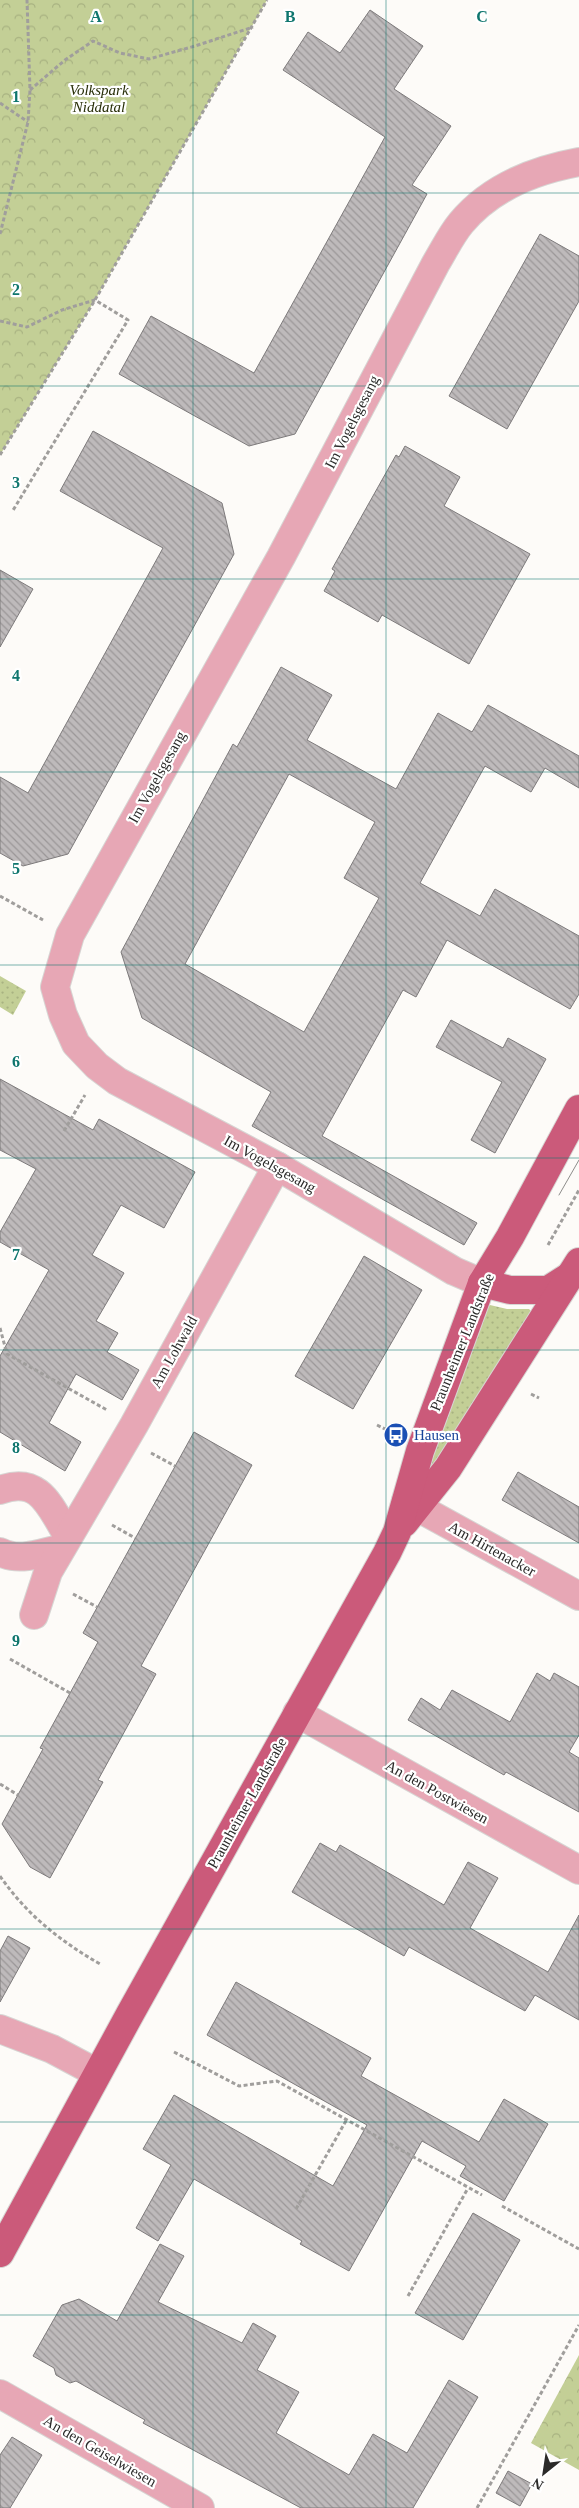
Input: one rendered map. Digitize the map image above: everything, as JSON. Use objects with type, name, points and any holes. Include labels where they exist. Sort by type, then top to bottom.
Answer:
[{"type":"main road","name":"Praunheimer Landstraße","points":[[0,2253],[97,2073],[397,1532],[411,1504],[420,1451],[482,1283],[510,1237],[579,1109]]},
{"type":"main road","name":"Praunheimer Landstraße","points":[[411,1504],[448,1468],[575,1269]]},
{"type":"main road","points":[[482,1283],[510,1290],[548,1290],[575,1269]]},
{"type":"street","name":"Im Vogelsgesang","points":[[482,1283],[454,1271],[277,1166],[117,1081],[76,1044],[63,1015],[55,987],[70,935],[281,557],[436,262],[460,224],[484,202],[517,181],[551,167],[579,162]]},
{"type":"street","name":"Am Lohwald","points":[[34,1615],[48,1572],[64,1542],[134,1425],[277,1166]]},
{"type":"street","points":[[0,1490],[11,1486],[23,1486],[35,1490],[47,1500],[64,1542],[20,1558],[8,1556],[0,1552]]},
{"type":"street","name":"Am Hirtenacker","points":[[411,1504],[579,1596]]},
{"type":"street","name":"An den Postwiesen","points":[[297,1713],[579,1870]]},
{"type":"street","points":[[0,2028],[52,2049],[97,2073]]},
{"type":"street","name":"An den Geiselwiesen","points":[[0,2394],[200,2508]]},
{"type":"path","points":[[0,234],[28,122],[30,90],[27,0]]},
{"type":"path","points":[[0,455],[95,300],[254,26],[267,0]]},
{"type":"path","points":[[30,90],[65,60],[93,42],[120,53],[149,59],[196,46],[254,26]]},
{"type":"path","points":[[0,103],[28,122]]},
{"type":"path","points":[[0,320],[27,327],[62,310],[95,300],[128,320],[12,512]]},
{"type":"path","points":[[0,896],[70,935]]},
{"type":"path","points":[[64,1131],[86,1093]]},
{"type":"path","points":[[548,1245],[579,1190]]},
{"type":"path","points":[[539,1243],[555,1249]]},
{"type":"path","points":[[0,1328],[7,1354],[134,1425]]},
{"type":"path","points":[[377,1425],[396,1435]]},
{"type":"path","points":[[10,1659],[70,1693]]},
{"type":"path","points":[[0,1784],[18,1794]]},
{"type":"path","points":[[0,1876],[16,1899],[67,1945],[100,1964]]},
{"type":"path","points":[[174,2052],[239,2086],[277,2081],[482,2196]]},
{"type":"path","points":[[296,2209],[346,2119]]},
{"type":"path","points":[[408,2296],[468,2188]]},
{"type":"path","points":[[502,2206],[579,2249]]},
{"type":"path","points":[[477,2508],[579,2325]]},
{"type":"green space","name":"Volkspark Niddatal","points":[[0,0],[267,0],[95,300],[0,455]]},
{"type":"green space","points":[[0,976],[26,991],[13,1015],[0,1007]]},
{"type":"green space","points":[[490,1305],[507,1309],[529,1309],[532,1312],[428,1479],[432,1442],[487,1307]]},
{"type":"green space","points":[[579,2355],[579,2470],[531,2443]]},
{"type":"building","points":[[370,10],[423,46],[394,89],[451,126],[412,185],[427,194],[295,434],[249,446],[119,374],[151,316],[254,373],[385,137],[283,70],[308,32],[340,53]]},
{"type":"building","points":[[540,234],[579,256],[579,301],[507,429],[449,396]]},
{"type":"building","points":[[93,431],[222,503],[234,554],[68,854],[23,866],[0,853],[0,777],[28,793],[163,548],[60,491]]},
{"type":"building","points":[[405,446],[460,477],[444,506],[530,554],[469,664],[382,615],[378,622],[324,591],[335,571],[332,569],[396,455],[399,457]]},
{"type":"building","points":[[0,570],[33,589],[0,647]]},
{"type":"building","points":[[281,667],[332,695],[307,740],[396,789],[438,713],[472,732],[488,705],[579,756],[579,788],[545,768],[531,792],[485,766],[420,883],[480,916],[495,889],[579,936],[579,994],[570,1009],[447,940],[416,997],[403,990],[322,1136],[477,1223],[464,1245],[252,1126],[271,1092],[142,1018],[121,952],[233,744],[237,747]],"holes":[[[289,774],[375,822],[344,878],[379,898],[304,1032],[185,964]]]},
{"type":"building","points":[[451,1020],[503,1048],[508,1038],[546,1059],[495,1153],[471,1140],[502,1082],[436,1047]]},
{"type":"building","points":[[0,1079],[93,1130],[99,1119],[195,1172],[164,1228],[121,1205],[92,1255],[124,1273],[96,1321],[118,1333],[107,1352],[139,1370],[122,1400],[76,1374],[49,1423],[81,1442],[65,1471],[0,1432],[0,1356],[49,1270],[0,1242],[0,1232],[36,1169],[0,1150]]},
{"type":"building","points":[[364,1256],[422,1290],[353,1409],[295,1376]]},
{"type":"building","points":[[194,1432],[252,1465],[141,1666],[156,1674],[98,1780],[103,1782],[50,1878],[30,1867],[2,1824],[43,1749],[40,1748],[98,1642],[83,1633]]},
{"type":"building","points":[[518,1472],[579,1507],[579,1543],[502,1500]]},
{"type":"building","points":[[537,1673],[550,1681],[554,1673],[579,1687],[579,1735],[569,1752],[579,1758],[579,1812],[506,1772],[504,1775],[408,1720],[421,1698],[440,1710],[452,1690],[510,1722]]},
{"type":"building","points":[[320,1843],[336,1852],[340,1845],[444,1905],[468,1862],[498,1878],[470,1928],[548,1972],[579,1915],[579,2020],[535,1995],[525,2011],[409,1947],[404,1956],[292,1892]]},
{"type":"building","points":[[8,1936],[30,1948],[0,2002],[0,1951]]},
{"type":"building","points":[[236,1982],[371,2058],[361,2076],[479,2142],[504,2099],[548,2124],[504,2201],[460,2176],[466,2166],[422,2141],[349,2271],[300,2244],[302,2241],[194,2179],[158,2241],[136,2228],[171,2165],[143,2149],[174,2095],[333,2186],[367,2125],[207,2035]]},
{"type":"building","points":[[473,2213],[520,2240],[463,2340],[415,2313]]},
{"type":"building","points":[[160,2244],[184,2256],[158,2302],[242,2343],[253,2323],[276,2336],[257,2370],[299,2392],[276,2433],[349,2475],[373,2434],[407,2453],[449,2380],[478,2397],[413,2508],[301,2508],[143,2423],[145,2420],[76,2381],[70,2383],[56,2375],[54,2368],[33,2356],[62,2305],[79,2299],[117,2321]]},
{"type":"building","points":[[12,2437],[42,2455],[10,2508],[0,2508],[0,2455]]},
{"type":"building","points":[[508,2471],[532,2484],[520,2506],[496,2493]]},
{"type":"tram line","points":[[559,1195],[579,1160]]},
{"type":"place","name":"Hausen","points":[[396,1435]]}]
